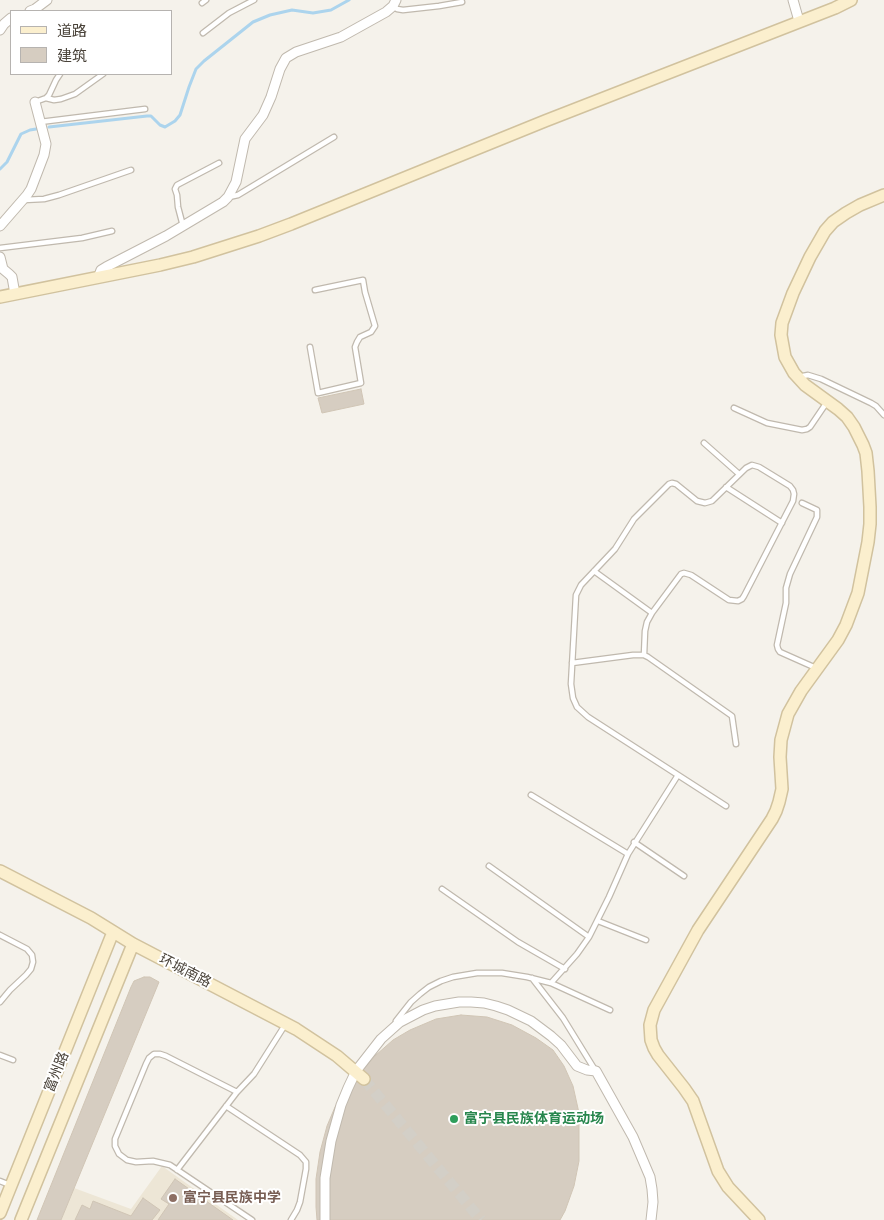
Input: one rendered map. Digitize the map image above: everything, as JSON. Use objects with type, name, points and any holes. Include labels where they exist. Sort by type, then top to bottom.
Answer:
[{"type":"main road","points":[[0,297],[152,267],[193,257],[275,230],[851,0]]},
{"type":"main road","points":[[759,1220],[728,1187],[718,1171],[693,1101],[654,1048],[651,1040],[650,1024],[654,1010],[689,944],[776,811],[782,789],[780,748],[785,723],[796,698],[838,640],[853,610],[862,576],[870,524],[866,453],[854,427],[846,417],[828,401],[814,392],[790,368],[785,357],[781,335],[784,317],[793,293],[823,234],[833,222],[846,213],[884,195]]},
{"type":"main road","name":"环城南路","points":[[0,871],[91,918],[132,944],[286,1023],[327,1049],[360,1075]]},
{"type":"main road","name":"富州路","points":[[0,1213],[113,932]]},
{"type":"main road","name":"富州路","points":[[21,1220],[132,944]]},
{"type":"street","points":[[32,10],[47,0]]},
{"type":"street","points":[[793,0],[799,21]]},
{"type":"street","points":[[98,278],[101,270],[183,226],[228,197],[236,182],[244,139],[263,116],[286,58],[296,52],[341,37],[386,12],[395,3]]},
{"type":"street","points":[[0,30],[10,19]]},
{"type":"street","points":[[0,226],[24,200],[31,189],[45,150],[46,144],[35,102]]},
{"type":"street","points":[[0,257],[2,269],[12,277],[15,294]]},
{"type":"street","points":[[325,1220],[326,1178],[331,1141],[348,1088],[360,1075],[372,1050],[400,1022],[435,1006],[459,1002],[484,1003],[508,1010],[530,1021],[551,1036],[577,1066],[582,1069],[596,1071],[633,1137],[650,1177],[653,1202],[651,1220]]},
{"type":"lane","points":[[203,33],[229,13],[254,0]]},
{"type":"lane","points":[[395,3],[397,9],[402,10],[430,8],[462,2]]},
{"type":"lane","points":[[46,98],[59,75]]},
{"type":"lane","points":[[35,102],[46,98],[61,99],[75,94],[102,75]]},
{"type":"lane","points":[[40,122],[145,109]]},
{"type":"lane","points":[[228,197],[238,195],[334,137]]},
{"type":"lane","points":[[183,226],[175,189],[177,185],[219,163]]},
{"type":"lane","points":[[24,200],[44,199],[59,195],[131,170]]},
{"type":"lane","points":[[0,248],[82,238],[112,232]]},
{"type":"lane","points":[[310,347],[318,393],[361,383],[357,342],[360,337],[371,332],[375,326],[363,280],[315,290]]},
{"type":"lane","points":[[797,377],[808,375],[821,379],[871,403],[884,415]]},
{"type":"lane","points":[[734,408],[767,423],[802,430],[810,427],[828,401]]},
{"type":"lane","points":[[704,443],[739,474]]},
{"type":"lane","points":[[644,655],[646,627],[652,613],[679,576],[684,573],[691,575],[730,600],[742,600],[793,502],[793,490],[790,486],[756,466],[749,466],[712,501],[705,504],[697,501],[676,484],[669,484],[634,519],[615,549],[581,584],[576,595],[572,663],[572,694],[574,703],[580,711],[726,806]]},
{"type":"lane","points":[[726,487],[782,523]]},
{"type":"lane","points":[[802,503],[817,510],[817,517],[790,574],[777,645],[780,652],[817,668]]},
{"type":"lane","points":[[594,571],[652,613]]},
{"type":"lane","points":[[572,663],[644,655],[732,716],[736,744]]},
{"type":"lane","points":[[552,983],[589,937],[634,842],[678,775]]},
{"type":"lane","points":[[531,795],[628,854]]},
{"type":"lane","points":[[634,842],[684,876]]},
{"type":"lane","points":[[489,866],[589,937]]},
{"type":"lane","points":[[442,890],[518,942],[565,969]]},
{"type":"lane","points":[[598,921],[646,940]]},
{"type":"lane","points":[[0,935],[27,949],[32,955],[33,962],[31,970],[0,1002]]},
{"type":"lane","points":[[390,1030],[411,1002],[429,987],[441,981],[477,973],[502,973],[531,977],[552,983],[610,1010]]},
{"type":"lane","points":[[531,977],[563,1018],[596,1071]]},
{"type":"lane","points":[[0,991],[6,994]]},
{"type":"lane","points":[[177,1170],[237,1092],[254,1074],[286,1023]]},
{"type":"lane","points":[[237,1092],[166,1056],[154,1054],[146,1064],[116,1139],[115,1146],[119,1154],[127,1160],[162,1162],[177,1170],[252,1220]]},
{"type":"lane","points":[[0,1055],[13,1060]]},
{"type":"lane","points":[[226,1106],[306,1162],[300,1202],[291,1220]]},
{"type":"lane","points":[[0,1181],[11,1185]]},
{"type":"shaded area","name":"富宁县民族中学","points":[[162,1166],[238,1220],[61,1220],[74,1188],[131,1209]]},
{"type":"building","points":[[361,389],[364,404],[322,413],[318,398]]},
{"type":"building","points":[[150,977],[159,982],[61,1220],[37,1220],[131,987],[134,981]]},
{"type":"building","name":"富宁县民族体育运动场","points":[[461,1015],[487,1017],[512,1025],[553,1050],[564,1066],[573,1086],[579,1113],[579,1161],[574,1186],[560,1220],[317,1220],[316,1179],[320,1152],[327,1126],[335,1107],[346,1091],[376,1055],[393,1040],[410,1030],[436,1019]]},
{"type":"building","points":[[175,1179],[233,1220],[158,1220],[169,1204],[161,1199]]},
{"type":"building","points":[[143,1198],[160,1210],[152,1220],[75,1220],[82,1205],[90,1209],[93,1201],[131,1216]]},
{"type":"waterway","points":[[49,127],[147,116],[151,116],[160,125],[165,127],[175,121],[180,115],[196,69],[253,22],[270,15],[292,10],[313,13],[331,10],[349,0]]},
{"type":"waterway","points":[[0,169],[7,162],[21,134],[36,129]]},
{"type":"tunnel","points":[[364,1079],[481,1220]]},
{"type":"place","name":"富宁县民族体育运动场","points":[[454,1119]]},
{"type":"place","name":"富宁县民族中学","points":[[173,1198]]}]
